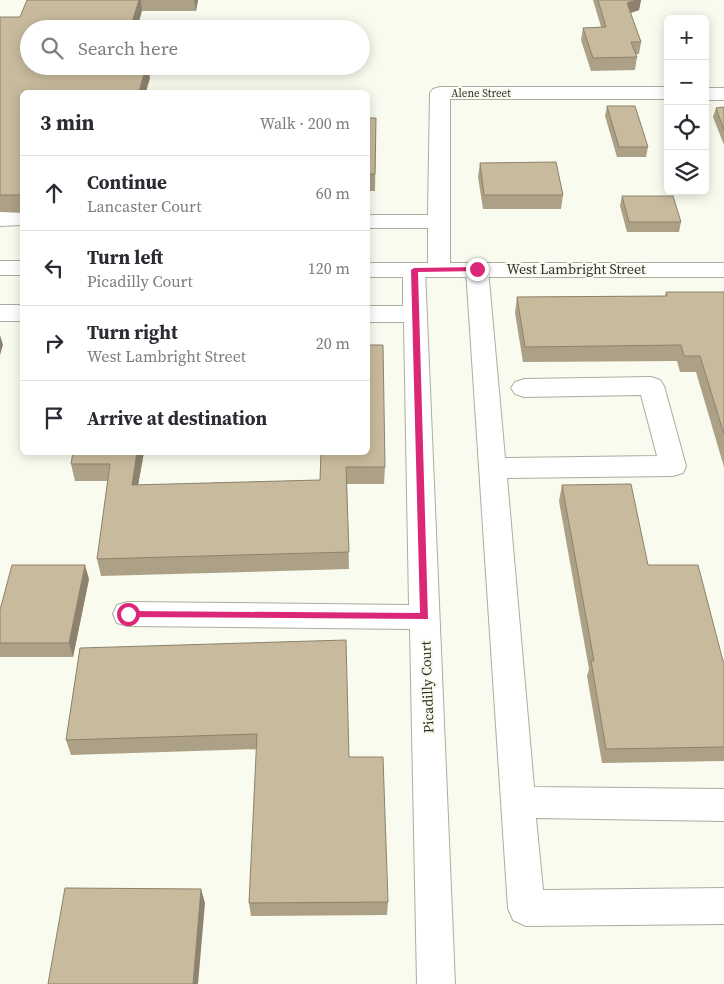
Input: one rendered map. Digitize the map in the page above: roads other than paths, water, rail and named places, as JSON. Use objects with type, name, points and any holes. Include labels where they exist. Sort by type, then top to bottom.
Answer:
[{"type":"street","name":"Alene Street","points":[[439,269],[440,93],[664,93]]},
{"type":"street","points":[[709,94],[724,94]]},
{"type":"street","points":[[0,219],[20,219]]},
{"type":"street","points":[[370,221],[439,222]]},
{"type":"street","points":[[0,268],[20,268]]},
{"type":"street","points":[[477,269],[526,908],[724,906]]},
{"type":"street","name":"West Lambright Street","points":[[370,270],[724,270]]},
{"type":"street","name":"Picadilly Court","points":[[414,270],[436,984]]},
{"type":"street","points":[[0,313],[20,313]]},
{"type":"street","points":[[370,314],[416,314]]},
{"type":"street","points":[[492,468],[673,466],[651,386],[524,388]]},
{"type":"street","points":[[128,614],[425,617]]},
{"type":"street","points":[[518,802],[724,805]]}]
